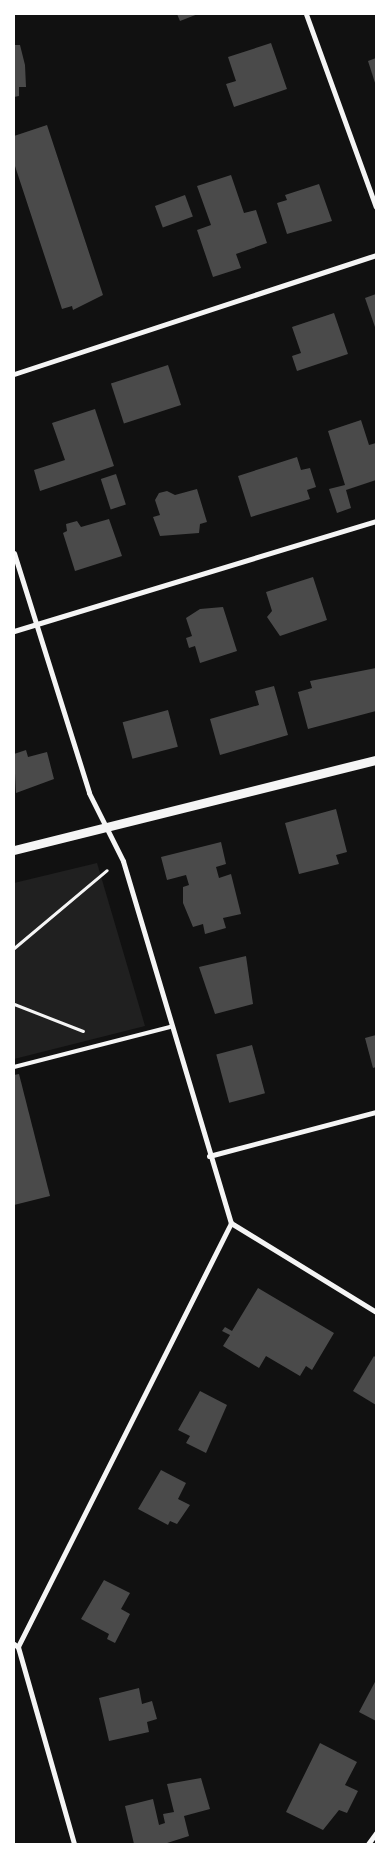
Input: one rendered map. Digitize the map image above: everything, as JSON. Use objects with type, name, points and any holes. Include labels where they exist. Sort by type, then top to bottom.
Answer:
[{"type":"street","points":[[306,14],[376,207]]},
{"type":"street","points":[[14,374],[376,255]]},
{"type":"street","points":[[14,631],[376,521]]},
{"type":"street","points":[[14,553],[89,793],[123,861],[170,1027],[231,1223],[376,1312]]},
{"type":"street","points":[[14,850],[376,760]]},
{"type":"street","points":[[209,1156],[376,1112]]},
{"type":"street","points":[[74,1844],[16,1646],[231,1223]]},
{"type":"street","points":[[368,1844],[376,1833]]},
{"type":"lane","points":[[14,1067],[170,1027]]},
{"type":"path","points":[[14,948],[99,875],[123,861]]},
{"type":"path","points":[[14,1004],[111,1042]]},
{"type":"shaded area","points":[[97,863],[145,1026],[14,1059],[14,883]]},
{"type":"building","points":[[177,14],[198,14],[180,21]]},
{"type":"building","points":[[271,43],[287,89],[234,107],[226,84],[236,81],[228,57]]},
{"type":"building","points":[[14,45],[20,45],[25,65],[26,87],[19,87],[19,96],[14,97]]},
{"type":"building","points":[[376,58],[376,86],[368,61]]},
{"type":"building","points":[[47,125],[103,295],[73,310],[72,306],[62,309],[14,163],[14,136]]},
{"type":"building","points":[[231,175],[244,213],[256,210],[267,243],[236,254],[241,268],[213,277],[197,230],[211,225],[197,186]]},
{"type":"building","points":[[319,184],[332,221],[287,234],[277,203],[287,200],[285,195]]},
{"type":"building","points":[[185,195],[193,217],[163,228],[155,206]]},
{"type":"building","points":[[376,294],[376,330],[365,298]]},
{"type":"building","points":[[334,313],[348,354],[297,371],[292,356],[301,353],[292,327]]},
{"type":"building","points":[[168,365],[181,405],[124,423],[111,384]]},
{"type":"building","points":[[95,409],[114,466],[40,491],[34,470],[65,460],[52,423]]},
{"type":"building","points":[[361,420],[369,445],[376,443],[376,480],[346,490],[351,508],[337,513],[329,489],[345,485],[328,431]]},
{"type":"building","points":[[297,457],[301,470],[310,468],[316,487],[307,490],[310,499],[251,517],[238,476]]},
{"type":"building","points":[[116,474],[126,504],[111,509],[101,479]]},
{"type":"building","points":[[197,489],[207,522],[200,524],[199,533],[160,536],[153,517],[160,515],[155,500],[159,493],[167,491],[175,495]]},
{"type":"building","points":[[109,519],[122,556],[75,571],[63,533],[67,531],[66,524],[77,521],[81,527]]},
{"type":"building","points":[[313,577],[327,620],[280,636],[267,617],[272,611],[266,592]]},
{"type":"building","points":[[223,607],[237,651],[200,663],[195,646],[189,648],[186,638],[192,636],[186,618],[200,609]]},
{"type":"building","points":[[376,668],[376,711],[308,729],[298,692],[312,688],[310,681]]},
{"type":"building","points":[[274,686],[288,735],[220,755],[210,719],[259,705],[255,691]]},
{"type":"building","points":[[168,710],[178,747],[132,759],[123,722]]},
{"type":"building","points":[[26,750],[28,757],[47,752],[54,779],[16,793],[14,754]]},
{"type":"building","points":[[336,809],[347,852],[336,855],[339,864],[299,874],[285,823]]},
{"type":"building","points":[[221,842],[226,864],[216,867],[219,878],[231,874],[241,914],[223,918],[226,928],[205,934],[203,924],[193,927],[183,903],[183,887],[189,885],[186,875],[167,880],[161,857]]},
{"type":"building","points":[[246,956],[253,1004],[215,1014],[199,967]]},
{"type":"building","points":[[376,1035],[376,1067],[373,1068],[365,1038]]},
{"type":"building","points":[[252,1045],[265,1093],[229,1103],[216,1055]]},
{"type":"building","points":[[19,1074],[50,1196],[14,1205],[14,1075]]},
{"type":"building","points":[[258,1288],[334,1333],[312,1370],[306,1366],[300,1376],[266,1356],[259,1368],[223,1346],[230,1335],[222,1331],[225,1327],[232,1331]]},
{"type":"building","points":[[374,1356],[376,1358],[376,1405],[353,1391]]},
{"type":"building","points":[[200,1391],[227,1405],[206,1453],[186,1443],[190,1436],[178,1430]]},
{"type":"building","points":[[161,1470],[186,1483],[178,1499],[190,1505],[177,1524],[170,1521],[168,1525],[138,1509]]},
{"type":"building","points":[[104,1580],[130,1593],[121,1609],[130,1614],[115,1643],[107,1639],[109,1634],[81,1619]]},
{"type":"building","points":[[376,1680],[376,1721],[359,1712]]},
{"type":"building","points":[[139,1688],[142,1704],[152,1701],[157,1719],[147,1722],[149,1732],[109,1741],[99,1698]]},
{"type":"building","points":[[320,1743],[357,1762],[345,1785],[358,1791],[347,1813],[339,1810],[323,1830],[286,1812]]},
{"type":"building","points":[[201,1778],[210,1809],[184,1816],[189,1836],[164,1844],[134,1844],[125,1806],[153,1799],[159,1825],[165,1823],[163,1814],[174,1812],[167,1784]]}]
